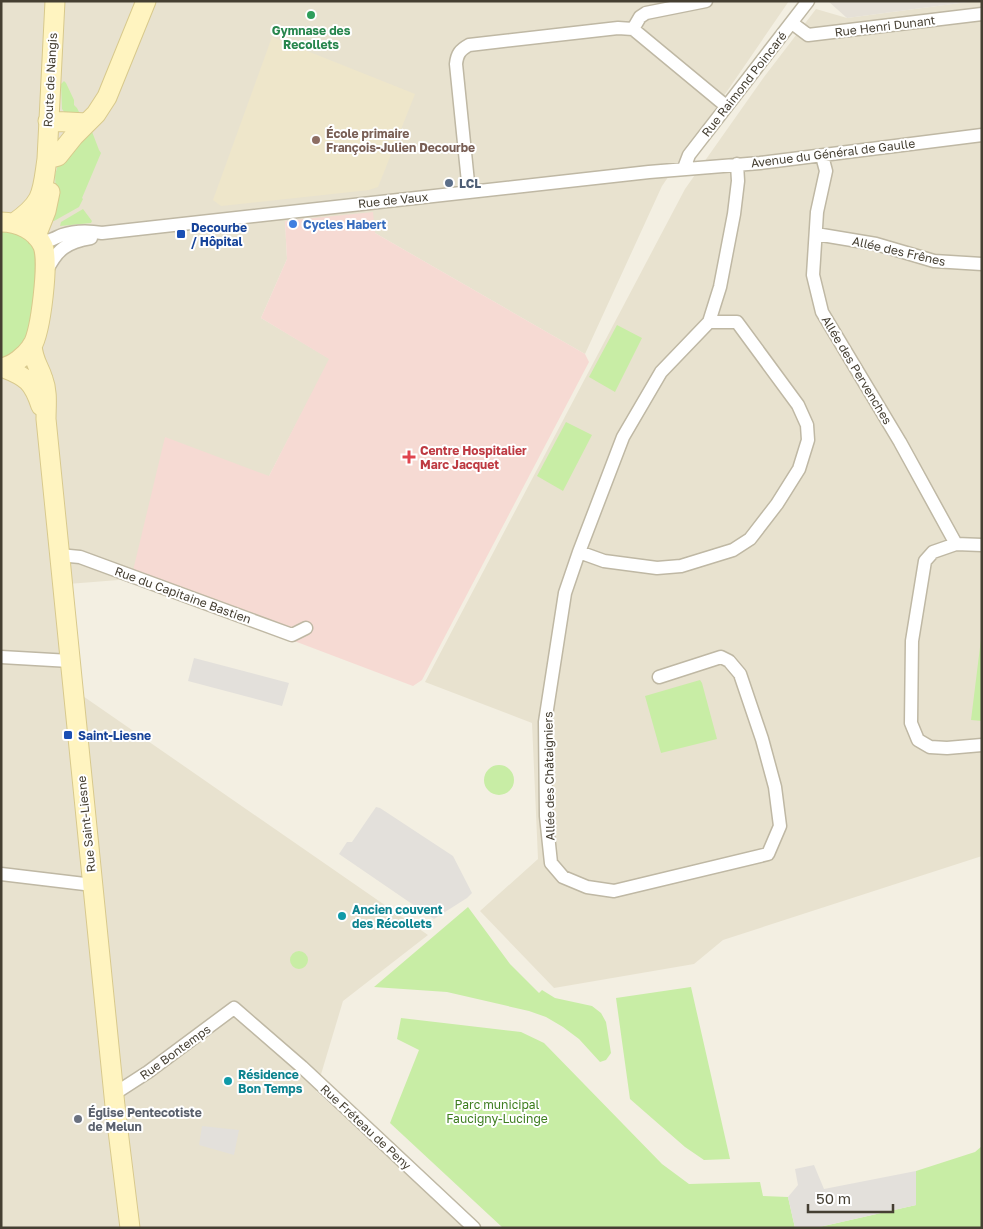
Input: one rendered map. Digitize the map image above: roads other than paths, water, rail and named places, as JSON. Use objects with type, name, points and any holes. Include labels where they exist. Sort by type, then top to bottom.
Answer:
[{"type":"main road","name":"Route de Nangis","points":[[6,221],[38,203],[41,194],[47,159],[55,1]]},
{"type":"main road","points":[[47,159],[58,156],[96,114],[111,89],[146,1]]},
{"type":"main road","points":[[48,121],[87,123]]},
{"type":"main road","name":"Route de Nangis","points":[[37,238],[51,190],[47,159]]},
{"type":"main road","points":[[3,368],[15,363],[32,345],[38,329],[45,256],[37,238],[28,229],[6,221]]},
{"type":"main road","name":"Rue Saint-Liesne","points":[[32,345],[33,357],[45,386],[46,419],[59,555],[114,1094],[130,1228]]},
{"type":"main road","name":"Rue Saint-Liesne","points":[[3,368],[18,374],[30,382],[46,419]]},
{"type":"street","points":[[633,29],[640,17],[646,13],[706,1]]},
{"type":"street","name":"Rue Raimond Poincaré","points":[[684,168],[689,155],[808,1]]},
{"type":"street","name":"Rue Henri Dunant","points":[[792,22],[808,35],[982,14]]},
{"type":"street","points":[[469,192],[456,64],[458,53],[469,45],[618,28],[633,29],[726,106]]},
{"type":"street","name":"Avenue du Général de Gaulle","points":[[684,168],[822,156],[982,135]]},
{"type":"street","name":"Allée des Pervenches","points":[[822,156],[826,171],[816,212],[813,275],[822,312],[900,442],[956,544]]},
{"type":"street","name":"Allée des Châtaigniers","points":[[659,677],[721,657],[729,661],[740,674],[762,738],[774,787],[780,826],[768,854],[614,891],[588,886],[563,877],[551,863],[546,816],[546,722],[565,593],[623,437],[661,372],[709,322],[720,287],[734,214],[738,181],[737,164]]},
{"type":"street","name":"Rue de Vaux","points":[[37,238],[47,242],[63,235],[91,231],[102,233],[684,168]]},
{"type":"street","name":"Rue de Vaux","points":[[44,276],[52,260],[63,247],[102,233]]},
{"type":"street","name":"Allée des Frênes","points":[[816,234],[876,244],[934,261],[982,264]]},
{"type":"street","points":[[579,552],[604,561],[657,568],[681,566],[733,550],[750,539],[777,504],[799,469],[808,440],[807,426],[798,405],[736,322],[709,322]]},
{"type":"street","points":[[982,545],[956,544],[933,552],[925,561],[912,641],[911,724],[918,740],[930,747],[947,748],[982,745]]},
{"type":"street","name":"Rue du Capitaine Bastien","points":[[59,555],[80,557],[292,635],[306,628]]},
{"type":"street","points":[[1,657],[70,661]]},
{"type":"street","points":[[1,874],[93,885]]},
{"type":"street","name":"Rue Bontemps","points":[[114,1094],[148,1072],[234,1008]]},
{"type":"street","name":"Rue Fréteau de Peny","points":[[234,1008],[302,1068],[474,1228]]},
{"type":"place","name":"Gymnase des Recollets","points":[[311,15]]},
{"type":"place","name":"École primaire François-Julien Decourbe","points":[[316,140]]},
{"type":"place","name":"LCL","points":[[449,183]]},
{"type":"place","name":"Cycles Habert","points":[[293,224]]},
{"type":"place","name":"Decourbe / Hôpital","points":[[181,234]]},
{"type":"place","name":"Centre Hospitalier Marc Jacquet","points":[[409,457]]},
{"type":"place","name":"Saint-Liesne","points":[[68,735]]},
{"type":"place","name":"Ancien couvent des Récollets","points":[[342,916]]},
{"type":"place","name":"Résidence Bon Temps","points":[[228,1081]]},
{"type":"place","name":"Église Pentecotiste de Melun","points":[[78,1119]]},
{"type":"park label","name":"Parc municipal Faucigny-Lucinge","points":[[497,1111]]}]
